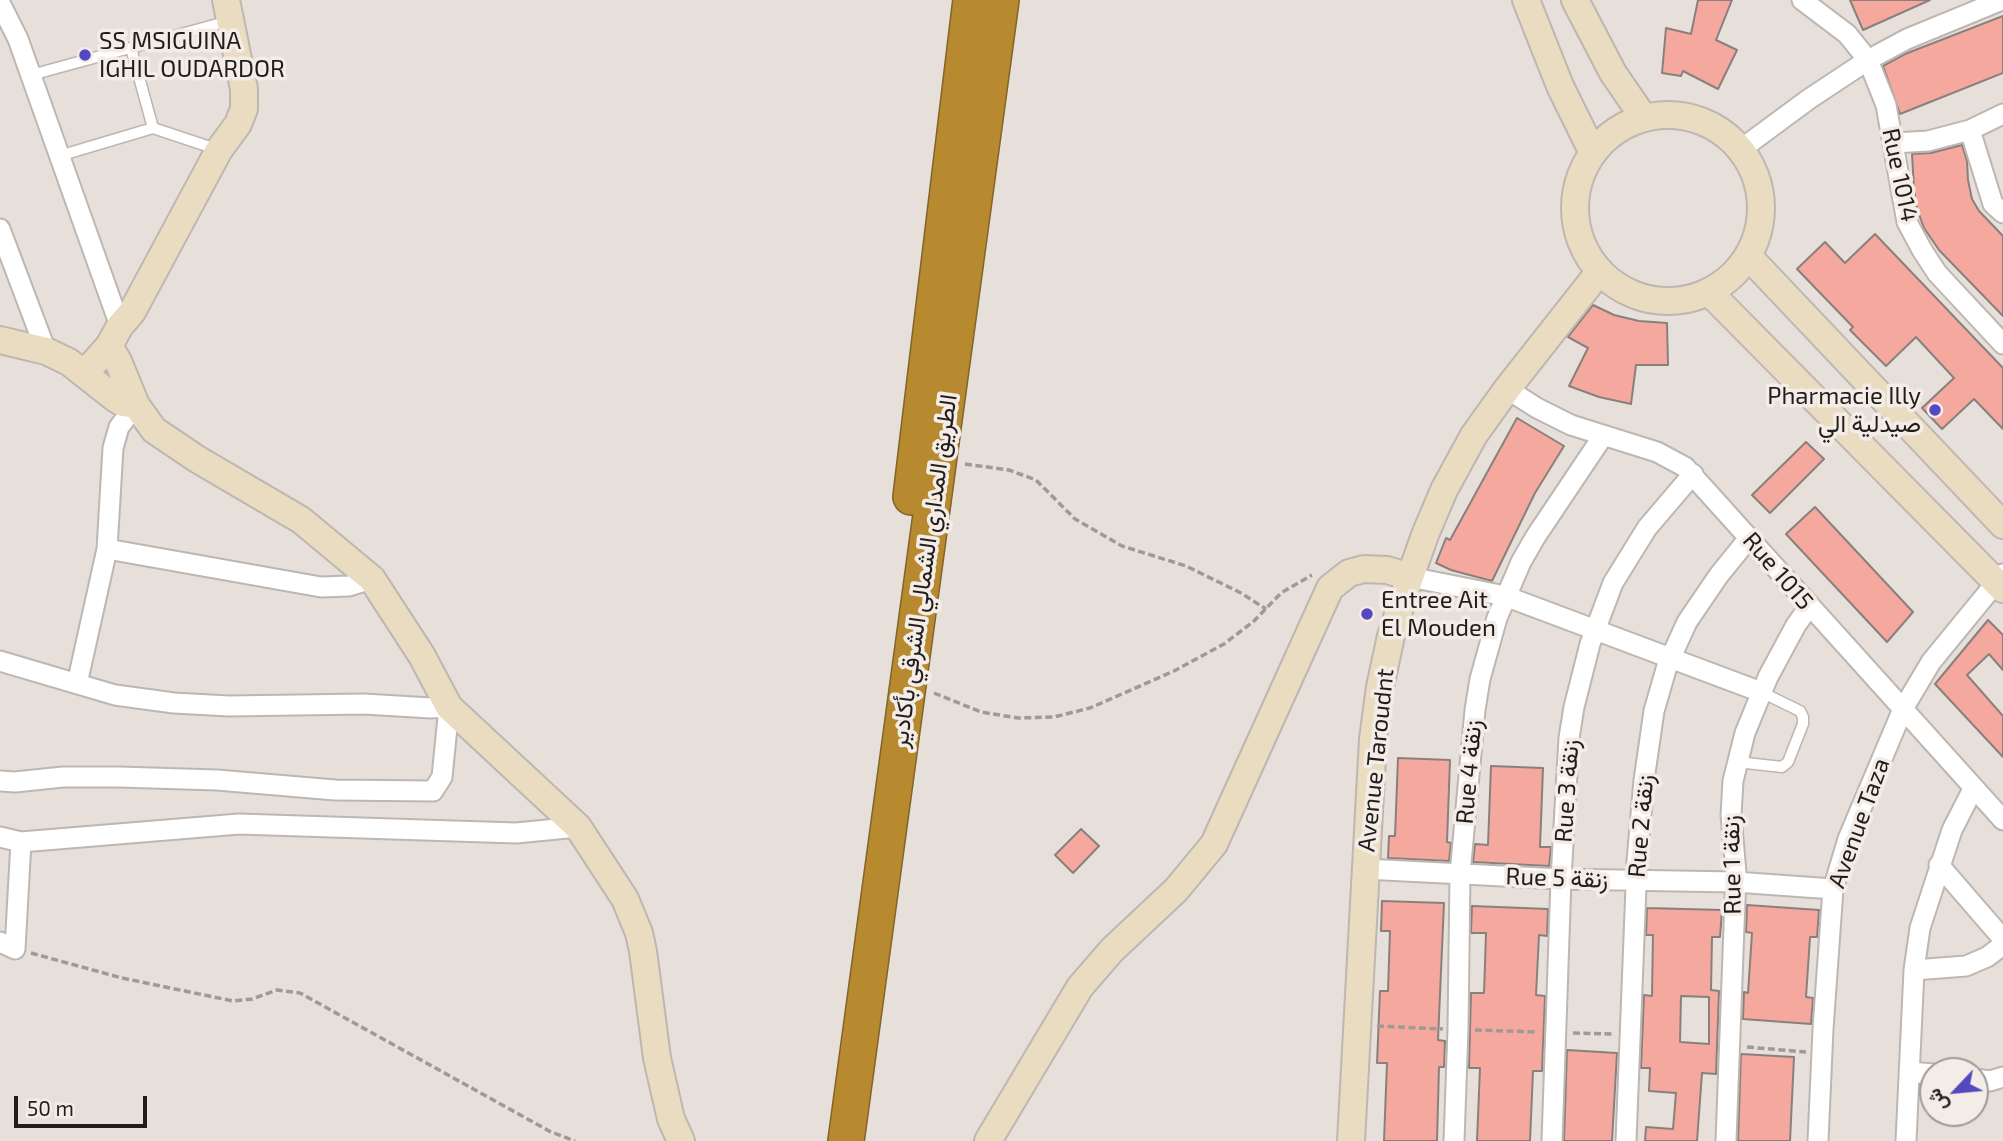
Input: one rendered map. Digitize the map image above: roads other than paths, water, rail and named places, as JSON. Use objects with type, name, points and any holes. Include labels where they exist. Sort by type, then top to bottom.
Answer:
[{"type":"highway","name":"الطريق المداري الشمالي الشرقي بأكادير","points":[[825,1141],[911,492],[971,0]]},
{"type":"highway","name":"الطريق المداري الشمالي الشرقي بأكادير","points":[[846,1141],[1001,0]]},
{"type":"street","points":[[1526,0],[1560,86],[1593,153]]},
{"type":"street","points":[[1575,0],[1613,74],[1644,118]]},
{"type":"street","points":[[1740,150],[1868,60],[1907,39],[2002,0]]},
{"type":"street","name":"Rue 1014","points":[[1809,2],[1847,34],[1868,60],[1886,105],[1908,222],[1922,250],[1937,273],[2003,344]]},
{"type":"street","points":[[0,3],[14,30],[60,156],[114,336],[118,360],[136,405],[154,430],[197,459],[301,520],[372,579],[422,656],[449,707],[578,827],[625,899],[639,933],[657,1058],[671,1119],[681,1141]]},
{"type":"street","points":[[85,373],[132,312],[155,274],[219,150],[244,109],[244,89],[229,10]]},
{"type":"street","points":[[1893,143],[1928,141],[1970,130],[2003,114]]},
{"type":"street","points":[[1665,115],[1706,123],[1725,135],[1740,150],[1754,174],[1760,202],[1758,230],[1748,256],[1724,283],[1686,300],[1663,302],[1640,297],[1618,287],[1600,271],[1579,234],[1575,214],[1576,192],[1582,172],[1607,137],[1644,118],[1665,115]]},
{"type":"street","points":[[1970,130],[1995,188],[1993,204],[2003,213]]},
{"type":"street","points":[[0,229],[46,351]]},
{"type":"street","points":[[1748,256],[2003,525]]},
{"type":"street","name":"Avenue Taroudnt","points":[[1351,1141],[1373,739],[1391,636],[1409,577],[1444,490],[1474,435],[1600,271]]},
{"type":"street","points":[[1709,292],[2001,581]]},
{"type":"street","points":[[0,340],[46,351],[85,373],[122,403],[136,405]]},
{"type":"street","name":"Rue 1015","points":[[1507,389],[1553,417],[1603,436],[1667,455],[1693,474],[1809,607],[2003,820]]},
{"type":"street","points":[[77,684],[107,549],[113,448],[119,427],[136,405]]},
{"type":"street","name":"Rue 4 زنقة","points":[[1454,1141],[1460,874],[1475,710],[1487,648],[1505,596],[1536,536],[1603,436]]},
{"type":"street","name":"Rue 3 زنقة","points":[[1552,1141],[1569,738],[1581,675],[1613,583],[1647,528],[1693,474]]},
{"type":"street","name":"Rue 2 زنقة","points":[[1626,1141],[1635,881],[1650,734],[1660,688],[1670,659],[1700,601],[1749,538]]},
{"type":"street","points":[[107,549],[321,587],[349,586],[372,579]]},
{"type":"street","points":[[988,1141],[1080,987],[1112,950],[1176,890],[1214,844],[1318,615],[1336,582],[1349,573],[1375,568],[1505,596],[1761,692]]},
{"type":"street","name":"Avenue Taza","points":[[1818,1141],[1832,889],[1848,839],[1903,709],[1931,662],[2001,581]]},
{"type":"street","name":"Rue 1 زنقة","points":[[1726,1141],[1736,860],[1731,801],[1737,762],[1761,692],[1781,650],[1809,607]]},
{"type":"street","points":[[0,661],[115,695],[143,699],[204,705],[364,704],[449,707]]},
{"type":"street","points":[[0,781],[119,777],[217,780],[335,790],[433,791],[442,777],[449,707]]},
{"type":"street","points":[[1906,1141],[1914,970],[1920,928],[1952,830],[1973,789]]},
{"type":"street","points":[[0,837],[21,842],[239,824],[516,833],[578,827]]},
{"type":"street","points":[[8,946],[21,842]]},
{"type":"street","points":[[1939,865],[2003,939]]},
{"type":"street","name":"Rue 5 زنقة","points":[[1365,869],[1561,879],[1735,881],[1832,889]]},
{"type":"street","points":[[1914,970],[1966,966],[1987,957],[2003,944]]},
{"type":"street","points":[[1910,1072],[1919,1073]]},
{"type":"lane","points":[[31,75],[131,48],[229,10]]},
{"type":"lane","points":[[131,48],[153,128]]},
{"type":"lane","points":[[60,156],[153,128],[219,150]]},
{"type":"lane","points":[[1737,762],[1782,766],[1787,762],[1803,724],[1800,711],[1761,692]]},
{"type":"place","name":"SS MSIGUINA IGHIL OUDARDOR","points":[[85,55]]},
{"type":"place","name":"Pharmacie Illy صيدلية الي","points":[[1935,410]]},
{"type":"place","name":"Entree Ait El Mouden","points":[[1367,614]]}]
